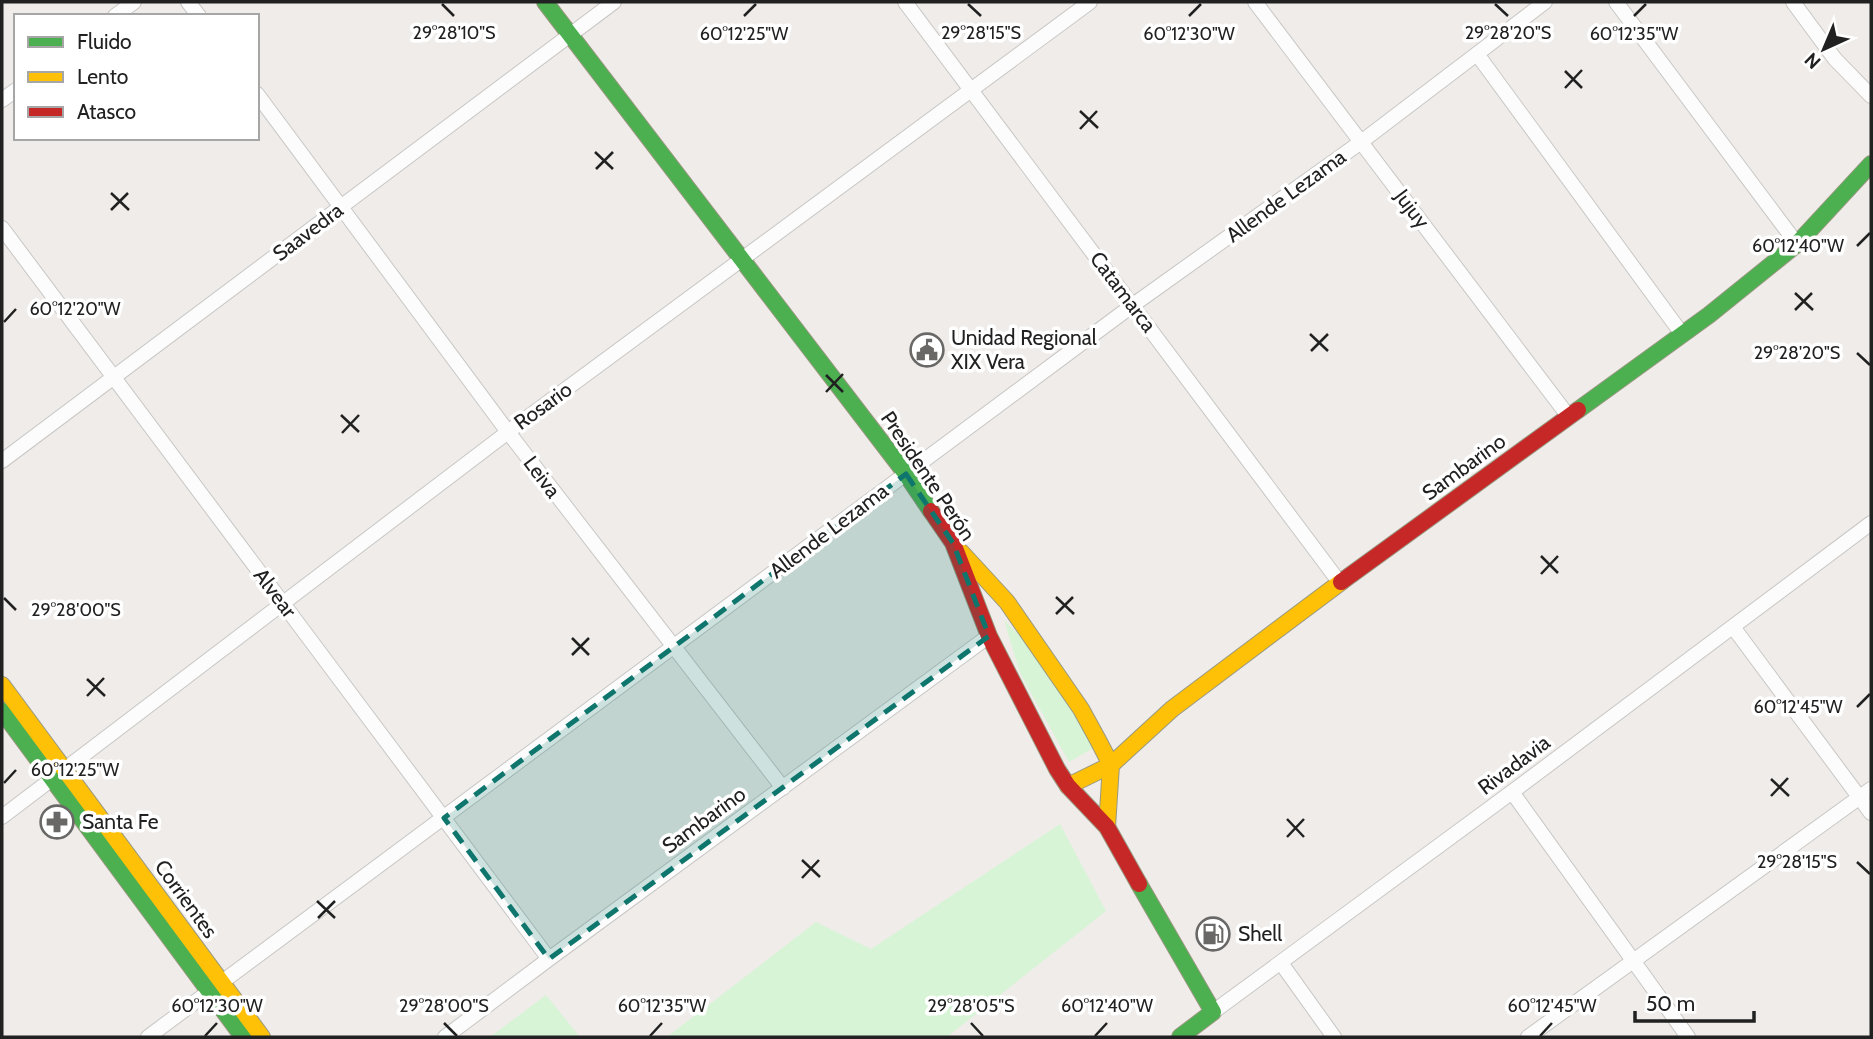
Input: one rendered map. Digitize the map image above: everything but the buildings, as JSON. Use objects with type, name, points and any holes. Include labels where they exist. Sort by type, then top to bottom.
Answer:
[{"type":"street","points":[[118,14],[134,2]]},
{"type":"street","name":"Presidente Perón","points":[[545,2],[906,474],[953,543],[989,636],[1057,769],[1068,786],[1107,827],[1213,1012]]},
{"type":"street","name":"Saavedra","points":[[2,461],[614,2]]},
{"type":"street","name":"Catamarca","points":[[905,2],[1340,583]]},
{"type":"street","name":"Rosario","points":[[2,817],[508,432],[1090,2]]},
{"type":"street","name":"Jujuy","points":[[1255,2],[1569,417]]},
{"type":"street","name":"Allende Lezama","points":[[148,1037],[1133,305],[1361,142],[1545,2]]},
{"type":"street","points":[[1616,2],[1797,244]]},
{"type":"street","points":[[1793,2],[1835,59],[1871,96]]},
{"type":"street","points":[[1477,54],[1682,334]]},
{"type":"street","name":"Leiva","points":[[259,97],[508,432],[783,788]]},
{"type":"street","name":"Sambarino","points":[[1068,786],[1111,765],[1172,709],[1682,334],[1797,244],[1871,164]]},
{"type":"street","name":"Alvear","points":[[2,228],[549,959]]},
{"type":"street","name":"Rivadavia","points":[[1180,1037],[1871,523]]},
{"type":"street","points":[[953,543],[1007,602],[1081,709],[1111,765],[1107,827]]},
{"type":"street","points":[[1733,627],[1865,793],[1871,813]]},
{"type":"street","name":"Sambarino","points":[[445,1037],[989,636]]},
{"type":"street","name":"Corrientes","points":[[2,685],[58,775],[214,987],[243,1037]]},
{"type":"street","name":"Corrientes","points":[[2,711],[58,775]]},
{"type":"street","points":[[1512,792],[1688,1037]]},
{"type":"street","points":[[1528,1037],[1865,793]]},
{"type":"street","points":[[1281,963],[1334,1037]]},
{"type":"street","name":"Corrientes","points":[[214,987],[262,1037]]},
{"type":"highlighted area","points":[[906,474],[953,543],[989,636],[549,959],[444,818]]},
{"type":"green space","points":[[1004,620],[1031,647],[1095,747],[1069,762],[1020,673]]},
{"type":"green space","points":[[1060,824],[1106,911],[947,1037],[667,1037],[816,922],[871,949]]},
{"type":"green space","points":[[546,995],[580,1037],[490,1037]]},
{"type":"traffic: fast","points":[[545,2],[906,474],[931,511]]},
{"type":"traffic: fast","points":[[1578,410],[1709,315],[1797,244],[1871,164]]},
{"type":"traffic: fast","points":[[2,711],[243,1037]]},
{"type":"traffic: fast","points":[[1139,884],[1213,1012],[1180,1037]]},
{"type":"traffic: slow","points":[[961,552],[1007,602],[1081,709],[1098,740],[1111,765],[1107,827]]},
{"type":"traffic: slow","points":[[1068,786],[1111,765],[1172,709],[1341,582]]},
{"type":"traffic: slow","points":[[2,685],[262,1037]]},
{"type":"traffic: jam","points":[[1341,582],[1578,410]]},
{"type":"traffic: jam","points":[[931,511],[953,543],[989,636],[1057,769],[1068,786],[1107,827],[1139,884]]},
{"type":"place","name":"Unidad Regional XIX Vera","points":[[927,350]]},
{"type":"place","name":"Santa Fe","points":[[57,822]]},
{"type":"place","name":"Shell","points":[[1213,934]]}]
